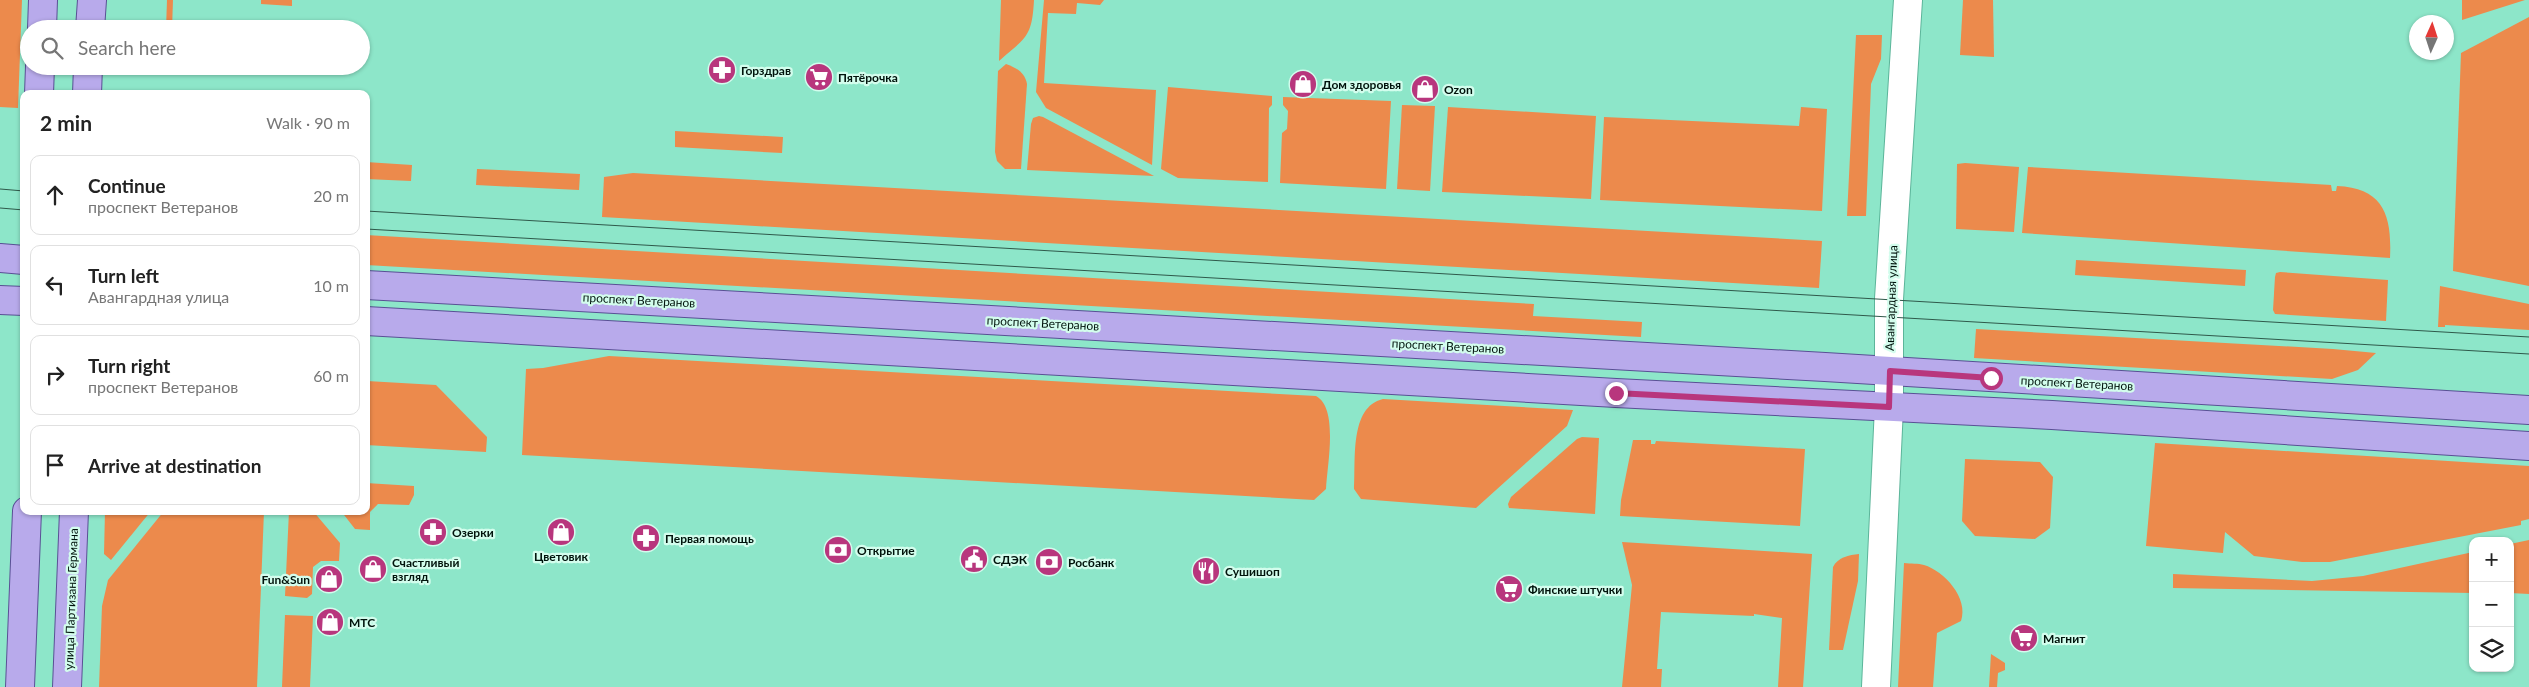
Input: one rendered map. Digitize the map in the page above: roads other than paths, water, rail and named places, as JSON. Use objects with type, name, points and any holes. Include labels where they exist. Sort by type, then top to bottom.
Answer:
[{"type":"main road","points":[[42,20],[43,0]]},
{"type":"main road","points":[[91,20],[92,0]]},
{"type":"main road","points":[[39,90],[40,75]]},
{"type":"main road","points":[[87,90],[88,75]]},
{"type":"main road","points":[[0,258],[20,260]]},
{"type":"main road","name":"проспект Ветеранов","points":[[370,285],[1890,371],[2529,410]]},
{"type":"main road","points":[[0,300],[20,301]]},
{"type":"main road","points":[[370,321],[1889,407],[2529,446]]},
{"type":"main road","points":[[20,687],[27,515]]},
{"type":"main road","name":"улица Партизана Германа","points":[[67,687],[74,515]]},
{"type":"street","name":"Авангардная улица","points":[[1876,687],[1889,407],[1889,299],[1908,0]]},
{"type":"tram line","points":[[0,189],[20,191]]},
{"type":"tram line","points":[[0,208],[20,210]]},
{"type":"tram line","points":[[370,211],[2529,337]]},
{"type":"tram line","points":[[370,229],[2529,354]]},
{"type":"place","name":"Горздрав","points":[[722,70]]},
{"type":"place","name":"Пятёрочка","points":[[819,77]]},
{"type":"place","name":"Дом здоровья","points":[[1303,84]]},
{"type":"place","name":"Ozon","points":[[1425,89]]},
{"type":"place","name":"Озерки","points":[[433,532]]},
{"type":"place","name":"Цветовик","points":[[561,532]]},
{"type":"place","name":"Первая помощь","points":[[646,538]]},
{"type":"place","name":"Открытие","points":[[838,550]]},
{"type":"place","name":"СДЭК","points":[[974,559]]},
{"type":"place","name":"Росбанк","points":[[1049,562]]},
{"type":"place","name":"Счастливый взгляд","points":[[373,569]]},
{"type":"place","name":"Сушишоп","points":[[1206,571]]},
{"type":"place","name":"Fun&Sun","points":[[329,579]]},
{"type":"place","name":"Финские штучки","points":[[1509,589]]},
{"type":"place","name":"МТС","points":[[330,622]]},
{"type":"place","name":"Магнит","points":[[2024,638]]}]
